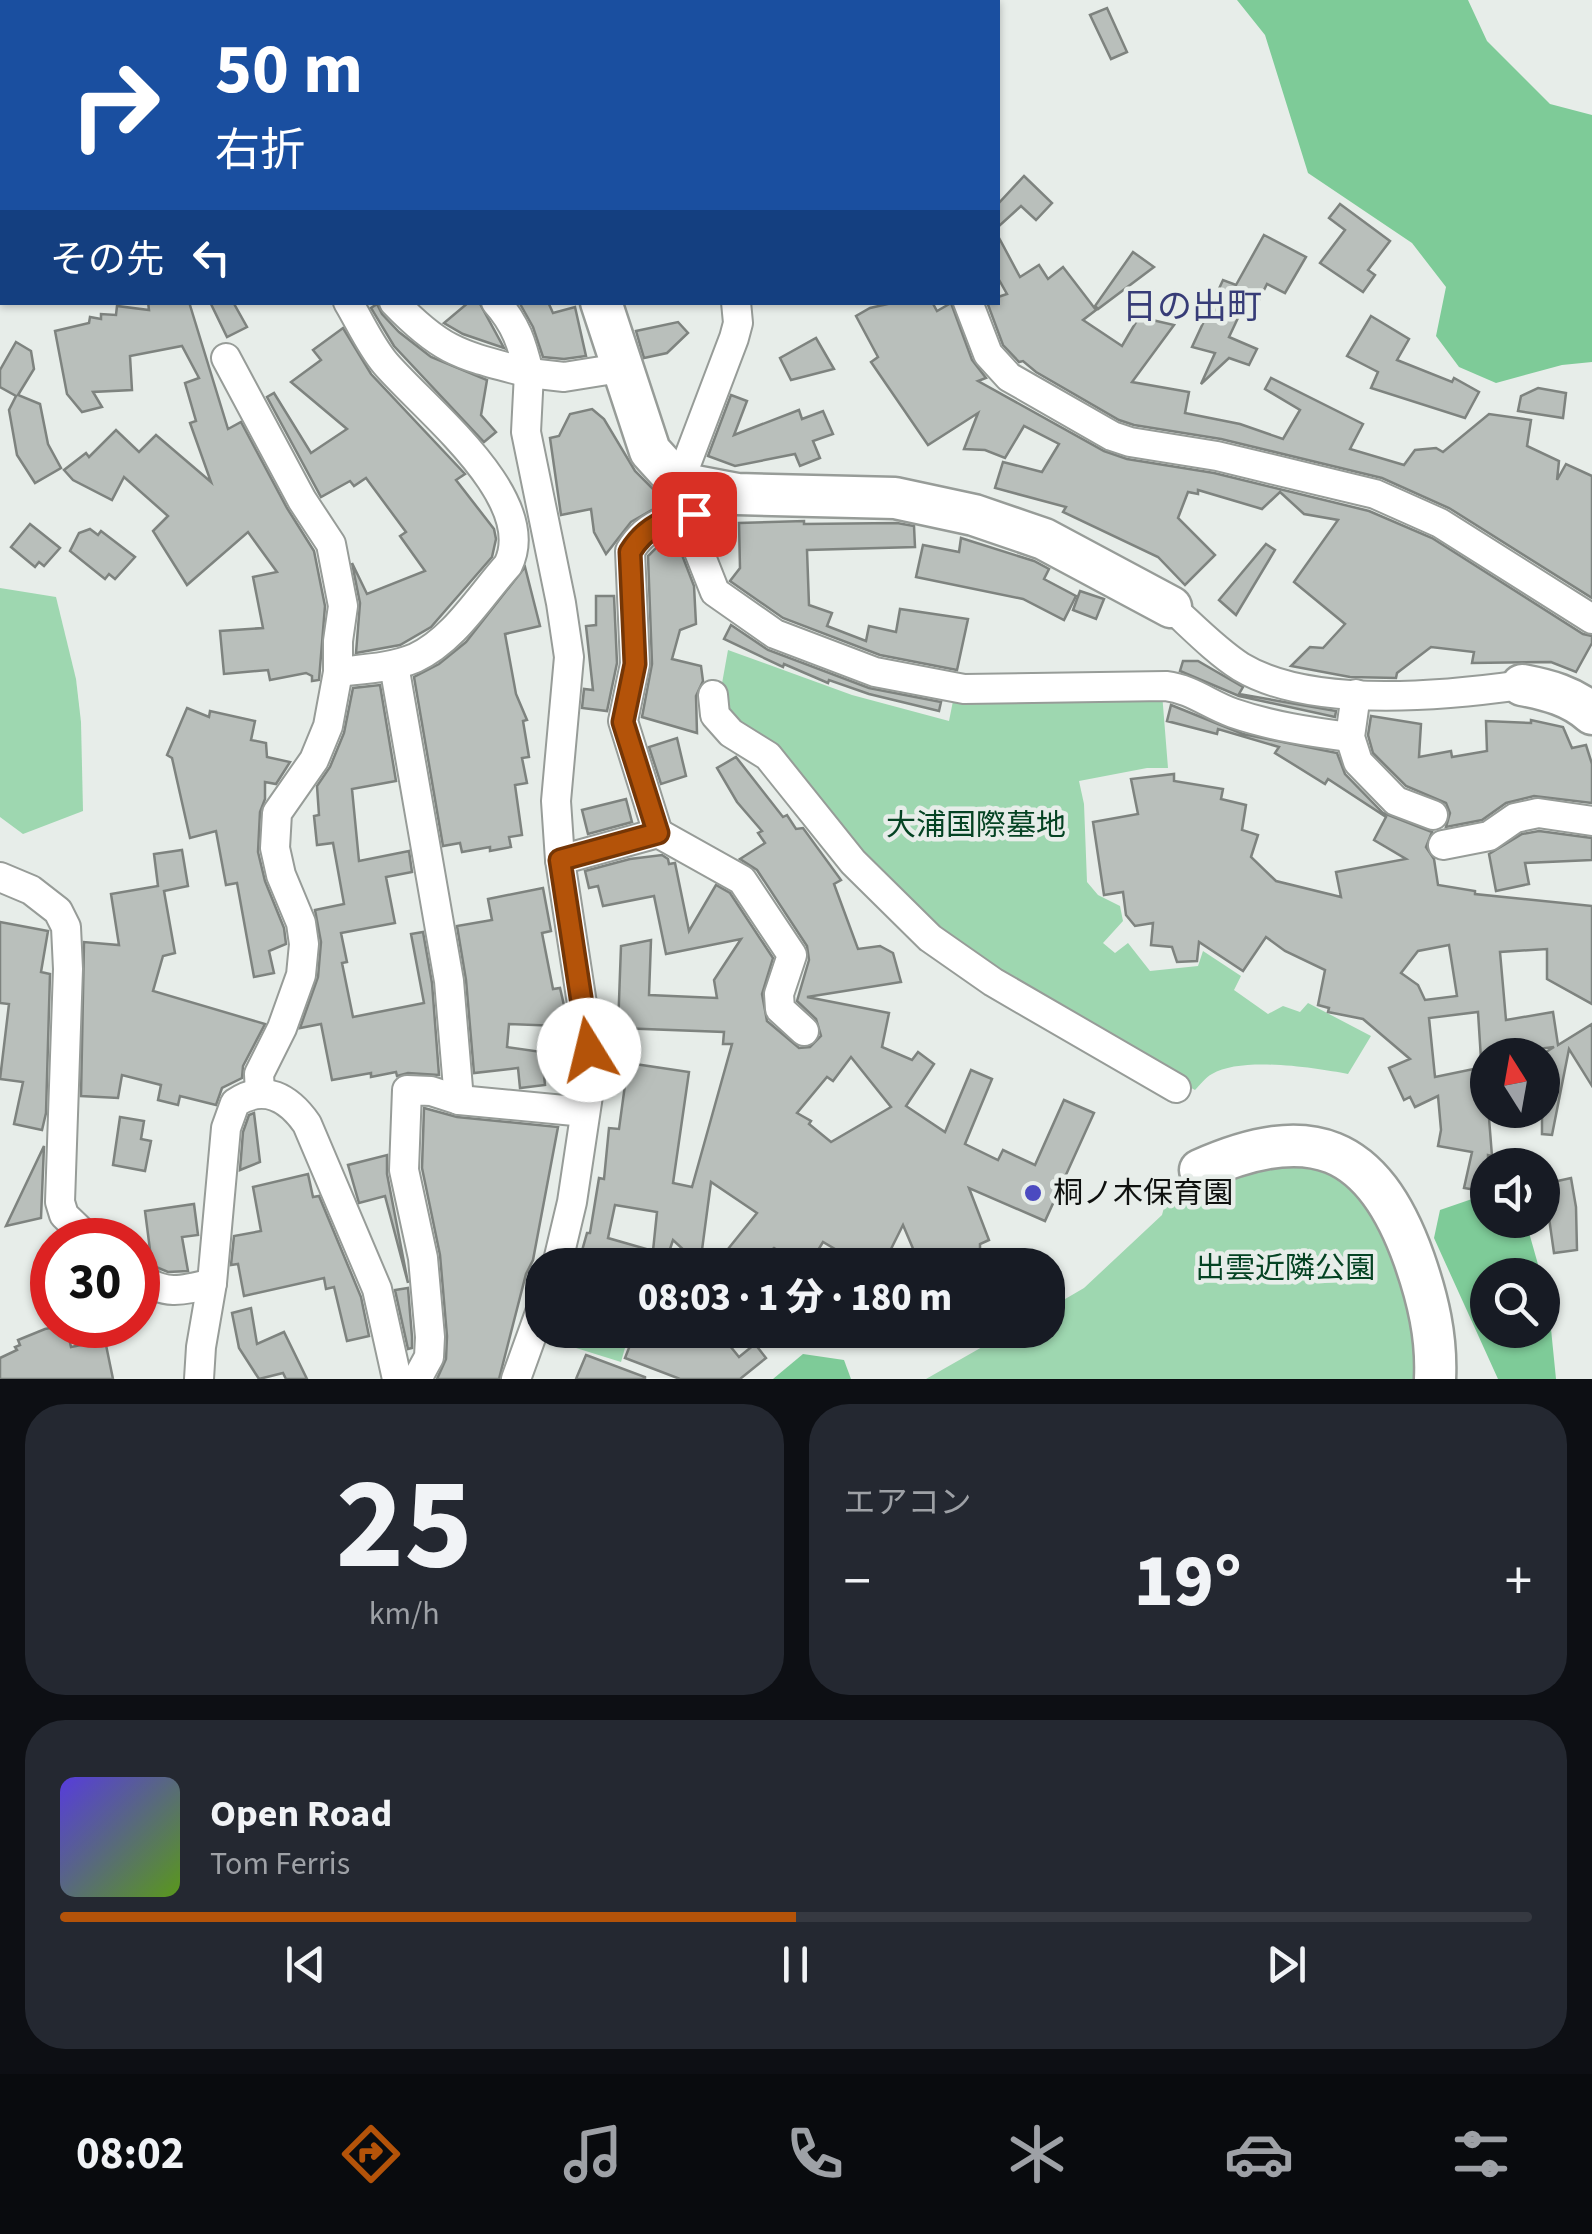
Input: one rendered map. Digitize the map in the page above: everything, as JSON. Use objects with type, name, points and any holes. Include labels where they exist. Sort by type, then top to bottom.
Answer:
[{"type":"street","points":[[338,672],[394,665],[416,658],[438,644],[514,555],[509,514],[492,479],[382,360],[350,305]]},
{"type":"street","points":[[397,305],[426,335],[458,354],[564,377],[620,368]]},
{"type":"street","points":[[499,305],[520,334],[529,372],[526,432],[569,657],[556,800],[560,860],[592,1068],[572,1202],[560,1248]]},
{"type":"street","points":[[603,305],[650,452],[687,499],[698,549],[715,592],[774,634],[875,672],[964,689],[1166,686],[1182,688],[1230,712],[1290,729],[1350,737]]},
{"type":"street","points":[[736,305],[738,323],[687,499],[646,532],[630,552],[635,664],[623,722],[658,833],[742,880],[792,955],[778,994],[780,1009],[804,1031]]},
{"type":"street","points":[[969,305],[988,354],[1009,376],[1112,436],[1217,456],[1375,494],[1440,523],[1592,619]]},
{"type":"street","points":[[226,358],[302,500],[331,544],[343,606],[338,672],[328,726],[314,760],[276,813],[275,848],[301,922],[304,944],[301,976],[282,1028],[259,1074],[260,1093]]},
{"type":"street","points":[[687,499],[737,494],[895,498],[974,515],[1044,538],[1171,607],[1240,666],[1288,686],[1356,694],[1438,696],[1522,685],[1552,691],[1592,714]]},
{"type":"street","points":[[514,542],[548,541]]},
{"type":"street","points":[[394,665],[449,981],[459,1100]]},
{"type":"street","points":[[1356,694],[1350,737],[1358,762],[1396,801],[1433,814]]},
{"type":"street","points":[[713,695],[715,715],[731,733],[768,756],[853,862],[930,938],[992,982],[1176,1088]]},
{"type":"street","points":[[1443,846],[1489,836],[1514,818],[1538,813],[1592,821]]},
{"type":"street","points":[[560,860],[658,833]]},
{"type":"street","points":[[0,877],[31,890],[58,911],[66,927],[60,1202],[66,1218]]},
{"type":"street","points":[[418,1379],[429,1357],[430,1337],[423,1258],[404,1170],[407,1090],[431,1091],[459,1100],[585,1112]]},
{"type":"street","points":[[200,1379],[230,1111],[243,1098],[260,1093],[273,1094],[295,1107],[307,1124],[378,1288],[397,1379]]},
{"type":"street","points":[[1200,1170],[1237,1154],[1302,1146],[1357,1163],[1385,1194],[1403,1227],[1434,1328],[1435,1379]]},
{"type":"street","points":[[160,1289],[170,1292],[212,1283]]},
{"type":"street","points":[[516,1379],[527,1348]]},
{"type":"green space","points":[[1237,0],[1468,0],[1487,41],[1550,104],[1592,115],[1592,362],[1562,365],[1496,383],[1459,367],[1436,336],[1446,287],[1412,243],[1308,173],[1265,35]]},
{"type":"green space","points":[[0,588],[56,597],[76,679],[81,722],[83,811],[23,834],[0,817]]},
{"type":"green space","name":"大浦国際墓地","points":[[728,650],[852,695],[949,721],[954,696],[1162,693],[1168,768],[1147,768],[1079,781],[1084,804],[1087,882],[1098,895],[1120,906],[1123,921],[1103,943],[1115,953],[1128,943],[1150,971],[1198,966],[1203,951],[1241,976],[1234,990],[1268,1014],[1283,1006],[1300,1012],[1308,1003],[1371,1036],[1348,1074],[1279,1065],[1241,1066],[1212,1074],[1195,1090],[1063,1018],[937,937],[730,725],[721,689]]},
{"type":"green space","name":"出雲近隣公園","points":[[1286,1155],[1353,1173],[1412,1291],[1416,1379],[926,1379],[980,1348],[1065,1348],[1065,1299],[1084,1288],[1162,1215],[1172,1178]]},
{"type":"green space","points":[[1470,1200],[1470,1238],[1531,1238],[1536,1258],[1470,1258],[1470,1317],[1434,1238],[1440,1210]]},
{"type":"green space","points":[[576,1348],[625,1348],[621,1362]]},
{"type":"green space","points":[[1484,1348],[1553,1348],[1556,1379],[1498,1379]]},
{"type":"green space","points":[[803,1354],[844,1360],[851,1379],[773,1379]]},
{"type":"building","points":[[1107,8],[1127,52],[1111,59],[1090,15]]},
{"type":"building","points":[[1024,176],[1052,203],[1036,220],[1021,206],[1000,225],[1000,202]]},
{"type":"building","points":[[1340,204],[1390,241],[1368,270],[1375,275],[1363,292],[1320,263],[1345,230],[1329,218]]},
{"type":"building","points":[[1264,235],[1306,257],[1285,293],[1267,284],[1255,308],[1245,303],[1229,337],[1257,349],[1249,365],[1229,358],[1201,384],[1215,353],[1192,347],[1223,280],[1236,285]]},
{"type":"building","points":[[1000,240],[1020,277],[1039,265],[1048,279],[1063,267],[1096,310],[1083,320],[1122,346],[1139,317],[1174,325],[1132,382],[1189,392],[1185,413],[1240,424],[1283,439],[1300,410],[1265,389],[1271,378],[1363,424],[1350,449],[1404,465],[1415,450],[1436,448],[1443,452],[1489,414],[1531,420],[1527,446],[1559,461],[1557,480],[1566,464],[1592,476],[1592,598],[1449,508],[1382,478],[1221,439],[1119,420],[1019,362],[1003,345],[988,305],[1000,305],[1000,296],[1007,294],[1000,282]]},
{"type":"building","points":[[1133,252],[1154,267],[1098,309],[1095,306]]},
{"type":"building","points":[[148,305],[190,305],[228,429],[241,422],[314,551],[325,606],[319,680],[312,681],[306,673],[270,680],[268,670],[224,674],[220,631],[263,628],[253,577],[277,572],[248,532],[187,585],[153,531],[168,516],[124,477],[112,500],[73,480],[64,470],[86,453],[89,457],[116,430],[139,452],[156,435],[211,482],[190,423],[196,421],[185,383],[199,378],[182,346],[130,356],[132,390],[93,392],[102,407],[82,412],[67,394],[55,331],[89,323],[90,317],[101,319],[101,314],[116,315],[117,306],[149,310]]},
{"type":"building","points":[[211,305],[235,305],[247,327],[227,337]]},
{"type":"building","points":[[378,305],[399,332],[431,357],[487,380],[481,415],[496,432],[484,442],[394,346],[371,308]]},
{"type":"building","points":[[465,305],[481,305],[504,348],[463,334],[444,323]]},
{"type":"building","points":[[521,305],[549,305],[553,313],[575,307],[586,356],[543,357]]},
{"type":"building","points":[[934,305],[937,311],[952,305],[972,360],[986,378],[978,381],[1104,451],[1369,511],[1432,538],[1592,636],[1592,643],[1576,672],[1551,662],[1472,663],[1474,652],[1431,647],[1397,673],[1396,678],[1350,677],[1291,666],[1310,647],[1323,648],[1345,624],[1294,582],[1338,520],[1304,514],[1280,492],[1262,509],[1198,490],[1198,494],[1188,492],[1178,518],[1215,555],[1185,585],[1158,557],[1063,512],[1066,507],[995,488],[1003,462],[1042,472],[1059,444],[1024,426],[1005,458],[985,450],[964,449],[978,413],[928,445],[871,362],[878,357],[856,316],[870,308]]},
{"type":"building","points":[[1371,316],[1409,339],[1397,360],[1452,382],[1454,378],[1479,392],[1465,418],[1371,388],[1378,372],[1347,356]]},
{"type":"building","points":[[678,322],[688,333],[667,353],[644,358],[636,331]]},
{"type":"building","points":[[343,328],[371,374],[465,474],[456,480],[494,529],[496,539],[492,557],[431,627],[400,645],[356,653],[360,603],[352,563],[367,594],[425,571],[400,536],[406,532],[366,478],[354,486],[350,481],[321,497],[267,397],[274,393],[311,453],[347,429],[291,382],[321,360],[313,350]]},
{"type":"building","points":[[816,338],[834,369],[791,380],[780,358]]},
{"type":"building","points":[[16,342],[31,351],[34,369],[18,395],[40,404],[48,444],[61,468],[35,483],[17,455],[9,410],[16,396],[0,387],[0,370]]},
{"type":"building","points":[[1538,388],[1566,393],[1563,418],[1518,411],[1521,396]]},
{"type":"building","points":[[731,395],[747,401],[734,435],[799,410],[802,419],[823,411],[833,434],[813,441],[820,458],[800,466],[795,454],[735,466],[708,456]]},
{"type":"building","points":[[592,409],[604,419],[635,471],[666,502],[631,522],[606,554],[594,532],[591,509],[561,515],[550,438],[559,436],[570,414]]},
{"type":"building","points":[[804,521],[914,526],[915,547],[807,550],[809,605],[832,613],[827,626],[866,641],[869,626],[896,632],[900,609],[968,619],[957,670],[880,655],[783,618],[730,581],[740,568],[739,523]]},
{"type":"building","points":[[30,524],[60,548],[44,566],[39,562],[35,567],[11,547]]},
{"type":"building","points":[[90,529],[98,535],[101,531],[135,557],[115,579],[109,574],[105,579],[70,551],[79,533]]},
{"type":"building","points":[[679,535],[694,586],[696,624],[680,630],[672,659],[701,666],[703,681],[696,696],[697,733],[642,717],[652,664],[648,556],[660,544]]},
{"type":"building","points":[[961,538],[1049,569],[1044,579],[1076,596],[1064,620],[1023,599],[916,577],[923,545],[959,552]]},
{"type":"building","points":[[1266,544],[1275,550],[1236,615],[1219,600]]},
{"type":"building","points":[[525,567],[540,626],[505,634],[516,694],[527,720],[523,721],[529,757],[522,758],[527,783],[515,785],[522,835],[509,837],[511,847],[462,852],[460,843],[443,846],[414,677],[439,664],[466,642]]},
{"type":"building","points":[[1080,591],[1104,599],[1096,619],[1073,610]]},
{"type":"building","points":[[596,596],[614,596],[617,663],[607,711],[582,708],[584,689],[593,690],[586,626],[596,625]]},
{"type":"building","points":[[731,625],[768,650],[869,688],[941,702],[939,711],[829,680],[828,683],[784,664],[783,667],[724,639]]},
{"type":"building","points":[[1183,661],[1198,661],[1243,687],[1239,694],[1336,711],[1335,717],[1239,696],[1180,671]]},
{"type":"building","points":[[380,685],[396,781],[352,789],[359,861],[409,851],[412,872],[386,877],[395,923],[341,933],[347,962],[342,963],[353,1017],[424,1003],[411,934],[423,932],[432,983],[439,1075],[397,1076],[396,1072],[371,1077],[371,1073],[332,1080],[321,1024],[300,1028],[318,977],[321,942],[315,910],[344,904],[333,843],[317,845],[317,786],[344,733],[353,688]]},
{"type":"building","points":[[1171,705],[1243,734],[1337,753],[1345,774],[1383,813],[1432,832],[1426,847],[1434,859],[1438,885],[1475,894],[1592,906],[1592,1004],[1547,979],[1547,949],[1500,952],[1506,1020],[1553,1012],[1557,1038],[1480,1038],[1478,1012],[1429,1018],[1435,1077],[1470,1070],[1470,1128],[1490,1128],[1491,1148],[1470,1148],[1470,1152],[1438,1146],[1438,1096],[1415,1107],[1410,1097],[1404,1100],[1389,1068],[1410,1059],[1363,1019],[1328,1012],[1329,1008],[1318,1005],[1325,970],[1266,937],[1243,971],[1199,942],[1197,961],[1177,962],[1172,947],[1151,945],[1153,923],[1135,926],[1126,915],[1123,892],[1104,895],[1093,822],[1138,814],[1131,779],[1174,774],[1174,781],[1223,789],[1221,799],[1246,805],[1242,830],[1258,835],[1251,857],[1276,881],[1341,897],[1336,872],[1406,859],[1374,840],[1386,817],[1328,779],[1325,784],[1275,753],[1279,747],[1218,729],[1217,734],[1167,721]],"holes":[[[1449,945],[1457,996],[1425,1000],[1418,985],[1401,973],[1418,951]]]},
{"type":"building","points":[[187,708],[209,717],[210,711],[255,721],[251,740],[266,743],[267,757],[290,762],[276,784],[265,782],[260,812],[258,852],[286,944],[269,951],[274,973],[254,977],[237,883],[226,885],[216,831],[190,838],[172,758],[167,755]]},
{"type":"building","points":[[1371,716],[1421,724],[1419,757],[1451,751],[1452,757],[1487,751],[1486,721],[1531,720],[1563,727],[1572,748],[1586,745],[1592,764],[1592,803],[1534,796],[1506,803],[1482,820],[1446,827],[1450,813],[1446,803],[1406,786],[1373,753],[1368,735]]},
{"type":"building","points":[[677,738],[686,776],[661,784],[649,747]]},
{"type":"building","points":[[736,757],[783,817],[787,815],[796,829],[803,828],[841,880],[834,884],[858,949],[880,946],[893,953],[901,982],[807,997],[889,1013],[882,1047],[912,1060],[918,1052],[934,1064],[906,1106],[945,1132],[971,1070],[992,1079],[965,1144],[998,1160],[1003,1150],[1035,1165],[1064,1100],[1094,1113],[1045,1221],[969,1188],[989,1240],[980,1248],[913,1248],[903,1225],[892,1248],[833,1248],[823,1242],[819,1248],[729,1248],[757,1213],[711,1182],[702,1248],[682,1248],[673,1240],[670,1248],[653,1248],[657,1212],[615,1205],[608,1238],[643,1248],[583,1248],[590,1233],[599,1178],[604,1179],[609,1128],[619,1129],[628,1063],[689,1072],[673,1183],[692,1187],[732,1044],[723,1044],[724,1032],[618,1028],[621,946],[651,940],[649,995],[717,998],[714,980],[741,939],[666,954],[654,896],[603,906],[598,886],[589,888],[585,871],[662,855],[669,864],[675,863],[689,931],[716,885],[730,893],[773,958],[762,994],[767,1021],[799,1048],[810,1047],[821,1036],[816,1019],[797,1001],[809,960],[807,946],[757,870],[740,859],[765,843],[758,833],[762,831],[737,802],[717,768]],"holes":[[[851,1057],[891,1107],[831,1142],[797,1113],[827,1077],[833,1081]]]},
{"type":"building","points":[[626,799],[632,822],[588,834],[582,810]]},
{"type":"building","points":[[1539,831],[1592,838],[1592,860],[1525,863],[1529,884],[1496,891],[1489,854],[1522,834]]},
{"type":"building","points":[[182,850],[188,886],[164,891],[175,953],[163,956],[153,991],[265,1024],[243,1066],[242,1078],[222,1088],[216,1105],[180,1096],[178,1105],[158,1100],[161,1085],[122,1075],[118,1098],[81,1096],[84,942],[119,945],[111,894],[158,886],[154,854]]},
{"type":"building","points":[[543,888],[551,931],[542,933],[553,989],[560,988],[566,1014],[558,1015],[559,1026],[509,1024],[507,1047],[570,1056],[570,1063],[543,1066],[545,1085],[520,1088],[518,1068],[474,1073],[457,926],[492,920],[488,899]]},
{"type":"building","points":[[0,922],[48,931],[41,972],[50,974],[46,1113],[42,1130],[14,1124],[23,1082],[0,1079],[9,1004],[0,1003]]},
{"type":"building","points":[[1592,1024],[1592,1086],[1569,1049],[1560,1095],[1560,1044]]},
{"type":"building","points":[[424,1108],[457,1117],[558,1127],[535,1248],[525,1248],[525,1278],[499,1379],[437,1379],[446,1359],[447,1336],[440,1255],[422,1168]]},
{"type":"building","points":[[254,1113],[260,1162],[240,1170],[243,1132],[249,1115]]},
{"type":"building","points":[[120,1117],[144,1121],[141,1139],[151,1141],[145,1171],[113,1165]]},
{"type":"building","points":[[1542,1128],[1553,1128],[1552,1135],[1542,1134]]},
{"type":"building","points":[[44,1146],[41,1218],[6,1226]]},
{"type":"building","points":[[387,1155],[387,1174],[408,1283],[385,1196],[359,1203],[348,1165]]},
{"type":"building","points":[[1470,1161],[1470,1189],[1464,1188]]},
{"type":"building","points":[[308,1174],[313,1197],[319,1196],[361,1297],[369,1336],[347,1341],[334,1287],[326,1289],[324,1278],[244,1296],[238,1264],[231,1265],[234,1236],[261,1231],[253,1187]]},
{"type":"building","points":[[1571,1178],[1577,1250],[1554,1253],[1552,1238],[1560,1238],[1560,1180]]},
{"type":"building","points":[[194,1204],[198,1235],[182,1237],[188,1271],[160,1269],[160,1218],[146,1218],[145,1211]]},
{"type":"building","points":[[408,1288],[412,1348],[408,1349],[395,1290]]},
{"type":"building","points":[[251,1308],[257,1344],[284,1332],[307,1379],[286,1379],[283,1373],[259,1379],[239,1348],[232,1313]]},
{"type":"building","points":[[30,1335],[30,1348],[107,1348],[113,1379],[0,1379],[0,1358],[17,1350],[18,1340]]},
{"type":"building","points":[[629,1348],[732,1348],[739,1357],[750,1348],[758,1348],[766,1358],[740,1379],[680,1379],[625,1358]]},
{"type":"building","points":[[586,1355],[645,1377],[645,1379],[576,1379]]},
{"type":"place","name":"桐ノ木保育園","points":[[1033,1193]]},
{"type":"district","name":"日の出町","points":[[1192,307]]},
{"type":"route","points":[[589,1050],[560,860],[658,833],[623,722],[635,664],[630,552],[660,522],[694,514]]}]
